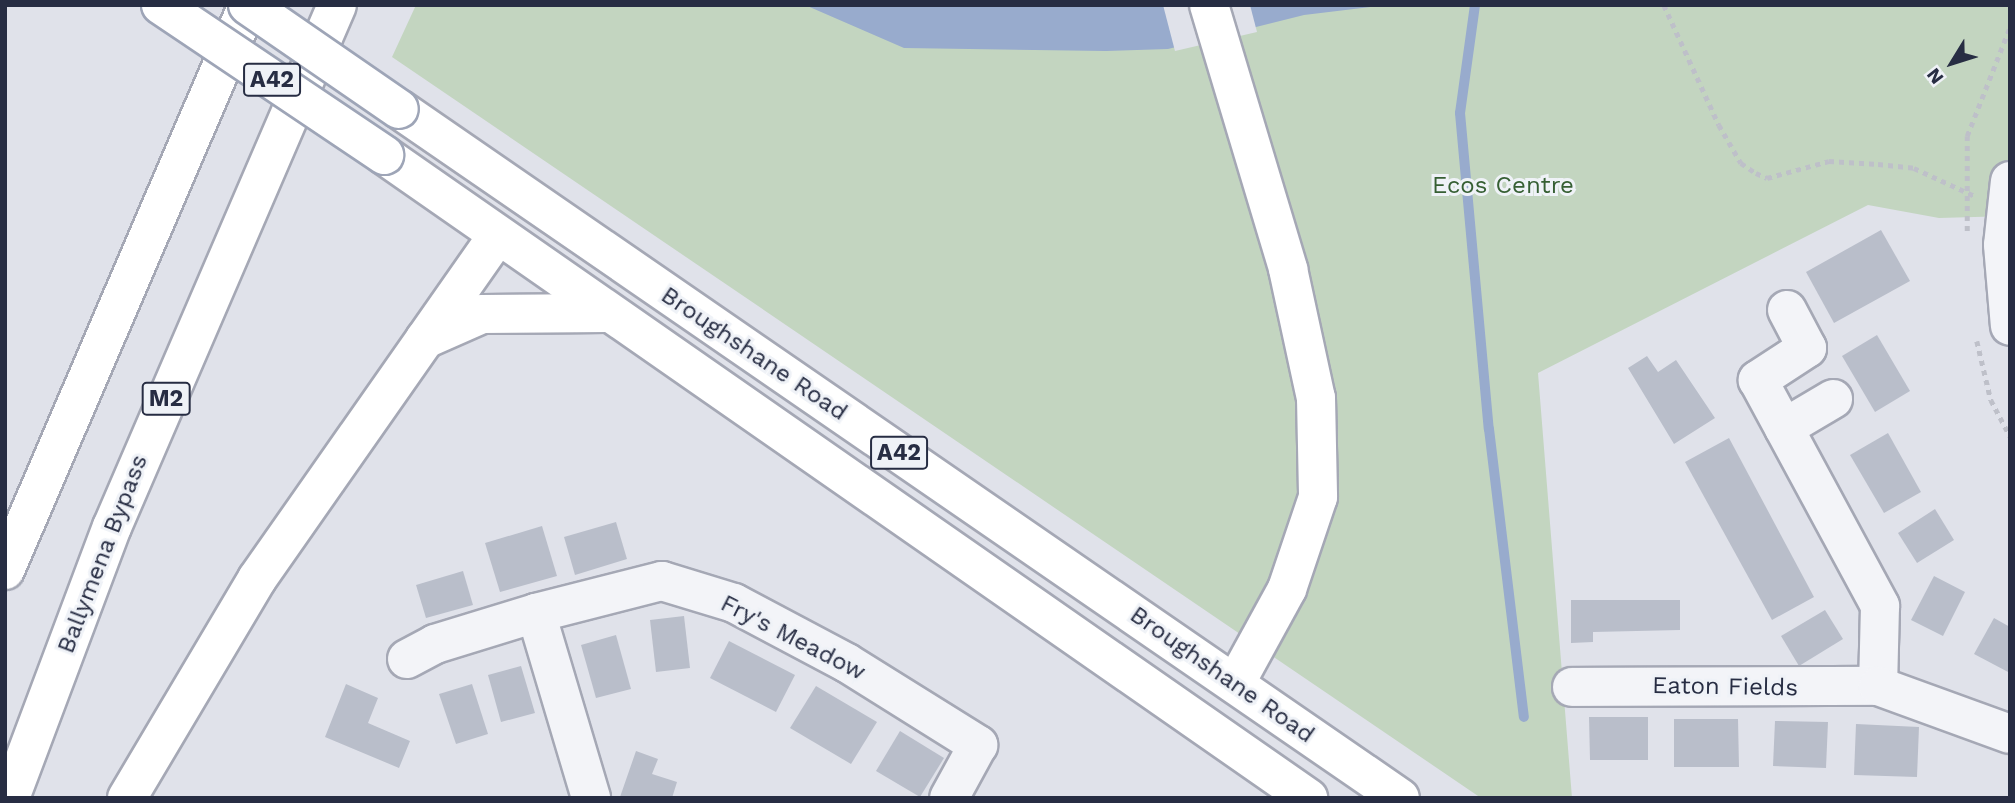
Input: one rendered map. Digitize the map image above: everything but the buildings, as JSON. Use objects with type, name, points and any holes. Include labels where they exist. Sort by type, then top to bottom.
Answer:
[{"type":"main road","name":"Broughshane Road","points":[[161,5],[384,155],[607,313],[1308,798]]},
{"type":"main road","name":"Broughshane Road","points":[[248,5],[1399,798]]},
{"type":"main road","points":[[5,570],[96,348],[248,5]]},
{"type":"main road","name":"Ballymena Bypass","points":[[10,798],[112,527],[337,5]]},
{"type":"main road","points":[[1165,700],[1199,702],[1235,684],[1287,589],[1318,497],[1316,410],[1288,269],[1209,5]]},
{"type":"main road","points":[[127,798],[257,579],[524,196]]},
{"type":"main road","points":[[420,342],[482,314],[607,313]]},
{"type":"main road","points":[[5,515],[96,348]]},
{"type":"street","points":[[2008,195],[2003,280],[2010,326]]},
{"type":"street","points":[[1787,310],[1807,348],[1758,380],[1880,606],[1878,686]]},
{"type":"street","points":[[1784,428],[1833,399]]},
{"type":"street","name":"Fry's Meadow","points":[[407,659],[435,644],[536,613],[662,581],[734,603],[847,663],[978,746],[949,798]]},
{"type":"street","points":[[536,613],[591,798]]},
{"type":"street","name":"Eaton Fields","points":[[1572,687],[1878,686],[2010,734]]},
{"type":"path","points":[[1664,5],[1719,125],[1741,163],[1756,173],[1767,178],[1829,161],[1914,168],[2008,195]]},
{"type":"green space","name":"Ecos Centre","points":[[416,5],[2010,5],[2010,216],[1939,218],[1868,205],[1538,373],[1572,798],[1481,798],[392,57]]},
{"type":"water","points":[[805,5],[1387,5],[1304,15],[1168,49],[1106,51],[904,48]]},
{"type":"pier","points":[[1163,5],[1250,5],[1257,32],[1175,51]]},
{"type":"waterway","points":[[1475,5],[1460,113],[1489,429],[1524,717]]}]
